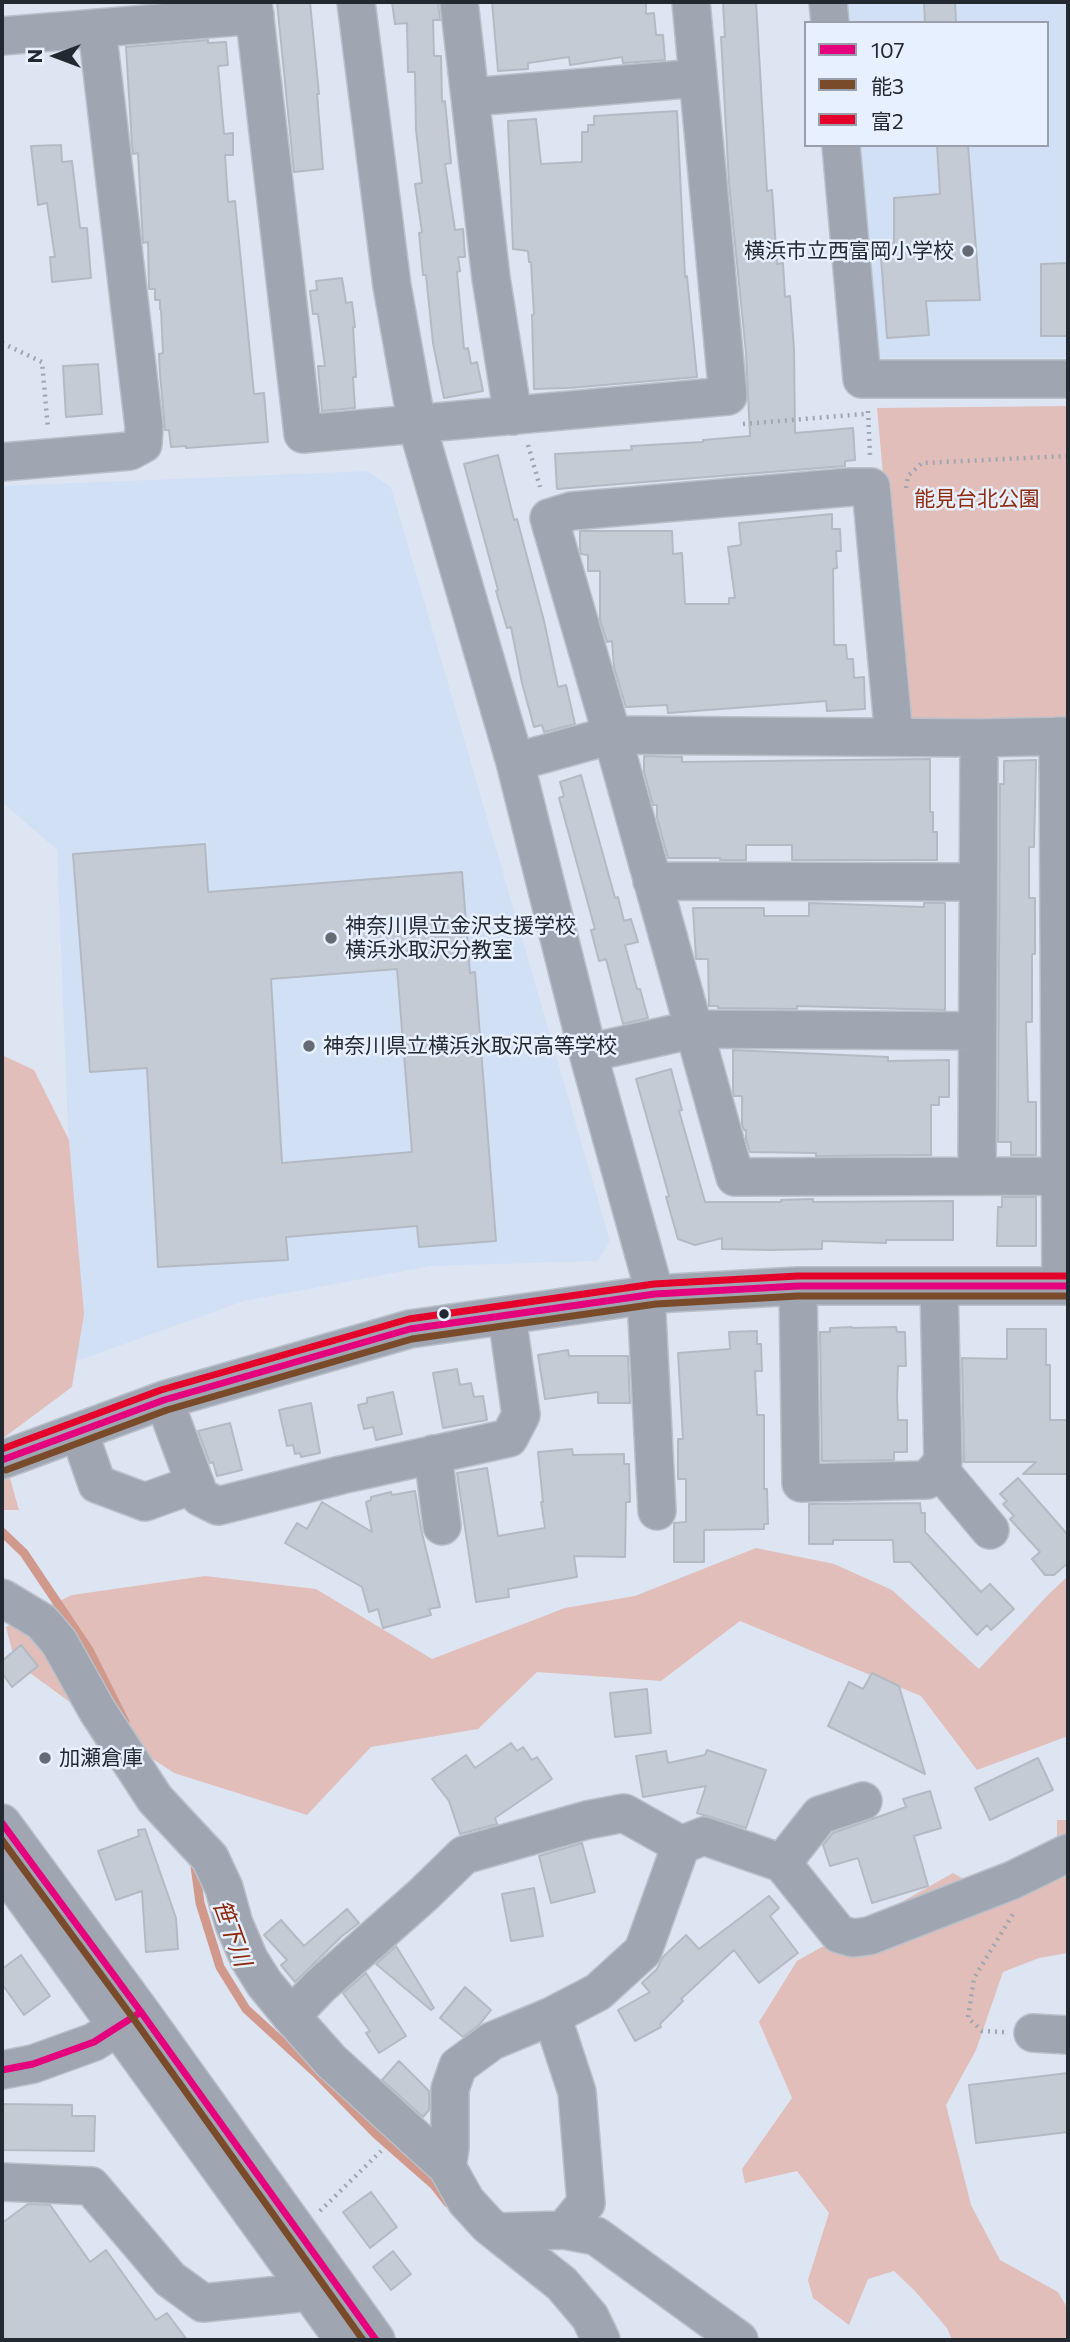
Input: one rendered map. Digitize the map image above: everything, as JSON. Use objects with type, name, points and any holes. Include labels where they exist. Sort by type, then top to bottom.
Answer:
[{"type":"street","points":[[356,2],[392,286],[417,425],[514,762],[650,1295],[657,1511]]},
{"type":"street","points":[[459,2],[491,278],[520,429]]},
{"type":"street","points":[[2,36],[97,28],[254,8],[303,434],[417,425],[520,429],[728,396],[691,2]]},
{"type":"street","points":[[828,2],[830,21]]},
{"type":"street","points":[[2,461],[130,451],[143,444],[144,427],[97,28]]},
{"type":"street","points":[[471,97],[698,78]]},
{"type":"street","points":[[841,147],[862,379],[1068,379]]},
{"type":"street","points":[[894,737],[871,487],[572,510],[549,519],[735,1177],[1064,1176]]},
{"type":"street","points":[[2,1460],[164,1401],[410,1329],[650,1295],[797,1286],[1065,1286],[1063,736],[979,738],[612,735],[514,762]]},
{"type":"street","points":[[977,1176],[979,738]]},
{"type":"street","points":[[652,881],[978,882]]},
{"type":"street","points":[[588,1053],[695,1029],[976,1031]]},
{"type":"street","points":[[797,1286],[801,1483],[927,1480],[943,1462],[939,1286]]},
{"type":"street","points":[[164,1401],[200,1497],[218,1506],[341,1475],[509,1438],[522,1415],[507,1316]]},
{"type":"street","points":[[79,1432],[97,1484],[145,1502],[195,1485]]},
{"type":"street","points":[[433,1454],[442,1525]]},
{"type":"street","points":[[938,1468],[990,1530]]},
{"type":"street","points":[[2,1598],[42,1622],[60,1642],[76,1674],[128,1760],[166,1813],[210,1858],[224,1888],[234,1924],[249,1959],[291,2017],[331,2061],[447,2167],[466,2201],[488,2225],[562,2284],[590,2318],[601,2340]]},
{"type":"street","points":[[782,1863],[820,1815],[863,1801]]},
{"type":"street","points":[[291,2017],[320,1986],[464,1855],[587,1820],[624,1813],[681,1845]]},
{"type":"street","points":[[2,1824],[309,2292],[344,2340]]},
{"type":"street","points":[[447,2167],[450,2089],[458,2066],[492,2041],[552,2017],[598,1992],[643,1951],[681,1845],[704,1836],[782,1863],[839,1934],[853,1938],[869,1936],[1029,1872],[1068,1853]]},
{"type":"street","points":[[2,1867],[130,2019],[376,2340]]},
{"type":"street","points":[[552,2017],[577,2092],[586,2203],[564,2230]]},
{"type":"street","points":[[2,2070],[33,2064],[94,2042],[130,2019]]},
{"type":"street","points":[[2,2182],[91,2186],[170,2279],[203,2303],[309,2292]]},
{"type":"street","points":[[498,2232],[564,2230],[596,2236],[739,2340]]},
{"type":"path","points":[[2,343],[42,362],[47,414]]},
{"type":"path","points":[[862,379],[868,413],[871,487]]},
{"type":"path","points":[[520,429],[549,519]]},
{"type":"path","points":[[906,500],[908,475],[922,463],[1068,456]]},
{"type":"path","points":[[1029,1872],[1015,1912],[974,1978],[968,2018],[982,2031],[1050,2034]]},
{"type":"path","points":[[316,2216],[381,2151]]},
{"type":"shaded area","name":"横浜市立西富岡小学校","points":[[848,2],[1068,2],[1068,358],[876,358],[859,147],[1049,147],[1049,21],[850,21]]},
{"type":"shaded area","name":"神奈川県立横浜氷取沢高等学校","points":[[367,471],[391,487],[610,1241],[598,1261],[431,1266],[244,1301],[77,1361],[57,850],[2,802],[2,486]]},
{"type":"green space","name":"能見台北公園","points":[[1068,406],[1068,726],[906,729],[877,408]]},
{"type":"green space","points":[[2,1055],[34,1070],[69,1140],[84,1314],[72,1387],[2,1439]]},
{"type":"green space","points":[[2,1450],[19,1510],[2,1510]]},
{"type":"green space","points":[[756,1548],[834,1564],[892,1590],[979,1669],[1068,1576],[1068,1736],[977,1770],[921,1696],[740,1621],[661,1681],[537,1672],[478,1729],[371,1747],[307,1815],[174,1773],[97,1722],[15,1662],[6,1627],[72,1595],[205,1576],[316,1589],[432,1659],[565,1608],[635,1596]]},
{"type":"green space","points":[[1057,1820],[1068,1820],[1068,1953],[1039,1958],[1003,1972],[976,2050],[946,2105],[971,2205],[1000,2260],[1058,2292],[1068,2309],[1068,2340],[952,2340],[947,2328],[894,2271],[868,2279],[849,2325],[813,2298],[808,2280],[829,2213],[797,2171],[745,2183],[742,2169],[792,2098],[759,2022],[797,1961],[953,1873],[1006,1902],[1057,1878]]},
{"type":"building","points":[[277,2],[310,2],[323,169],[294,172]]},
{"type":"building","points":[[392,2],[438,2],[440,20],[433,20],[434,56],[441,56],[442,102],[445,101],[451,163],[445,164],[455,230],[463,229],[465,257],[458,257],[460,271],[457,272],[464,349],[468,348],[471,364],[477,362],[483,391],[444,398],[433,343],[419,233],[422,232],[415,184],[422,183],[416,130],[415,72],[408,72],[407,23],[395,24]]},
{"type":"building","points":[[492,2],[646,2],[646,14],[654,13],[656,35],[663,35],[665,60],[623,63],[622,57],[570,65],[569,57],[528,63],[528,69],[498,71]]},
{"type":"building","points":[[723,2],[756,2],[767,191],[772,190],[777,264],[783,263],[785,297],[790,296],[795,433],[853,428],[855,460],[845,461],[845,466],[557,489],[555,454],[632,450],[631,446],[750,436],[746,353],[729,183],[721,37],[725,37]]},
{"type":"building","points":[[924,2],[955,2],[956,21],[925,21]]},
{"type":"building","points":[[208,40],[208,43],[226,42],[228,65],[218,66],[224,134],[233,133],[233,155],[225,155],[228,202],[235,201],[254,394],[264,393],[268,442],[171,447],[169,430],[165,430],[160,374],[159,354],[163,353],[160,300],[155,300],[155,289],[149,289],[148,242],[143,243],[138,153],[133,154],[126,47]]},
{"type":"building","points":[[677,111],[685,277],[687,276],[697,377],[534,389],[531,262],[528,251],[513,249],[508,121],[536,119],[541,164],[582,162],[582,132],[588,132],[588,125],[594,125],[594,116]]},
{"type":"building","points":[[61,145],[62,162],[72,161],[80,228],[87,228],[91,278],[52,282],[50,257],[55,257],[47,203],[38,205],[31,146]]},
{"type":"building","points":[[937,147],[968,147],[980,300],[926,301],[929,335],[887,338],[880,244],[894,243],[894,198],[940,194]]},
{"type":"building","points":[[1068,263],[1068,336],[1041,336],[1041,264]]},
{"type":"building","points":[[342,278],[346,303],[352,302],[355,327],[355,408],[322,411],[318,366],[325,366],[318,314],[313,314],[310,291],[317,290],[316,281]]},
{"type":"building","points":[[98,364],[102,414],[66,417],[63,366]]},
{"type":"building","points":[[498,455],[544,621],[558,687],[566,685],[575,724],[544,732],[542,725],[534,727],[511,627],[507,628],[496,591],[498,590],[464,464]]},
{"type":"building","points":[[832,514],[832,529],[840,529],[841,551],[836,551],[837,568],[833,569],[834,645],[846,645],[847,659],[853,659],[854,678],[864,677],[865,709],[827,711],[826,701],[668,713],[667,705],[626,707],[614,667],[612,641],[607,642],[600,620],[600,571],[588,571],[588,555],[581,554],[580,549],[580,531],[672,531],[673,554],[682,553],[685,604],[729,604],[729,598],[735,598],[728,547],[741,545],[739,523]]},
{"type":"building","points":[[644,756],[682,757],[682,762],[930,759],[930,812],[933,812],[933,832],[937,832],[937,860],[792,860],[792,845],[746,845],[746,860],[668,858],[657,818],[657,805],[653,805],[644,772]]},
{"type":"building","points":[[1036,760],[1034,847],[1029,847],[1029,898],[1035,898],[1035,954],[1032,954],[1032,1022],[1026,1022],[1028,1102],[1036,1102],[1036,1155],[1011,1155],[1011,1142],[998,1142],[1000,784],[1004,784],[1004,761]]},
{"type":"building","points":[[581,775],[615,898],[618,897],[624,921],[631,919],[638,942],[625,945],[648,1018],[623,1024],[606,959],[599,961],[591,930],[595,929],[559,798],[564,796],[560,782]]},
{"type":"building","points":[[205,844],[208,892],[462,872],[470,973],[475,972],[496,1241],[419,1247],[417,1226],[286,1237],[288,1260],[158,1267],[147,1068],[90,1072],[73,854]],"holes":[[[397,969],[412,1152],[282,1163],[271,979]]]},
{"type":"building","points":[[809,903],[924,907],[924,903],[945,903],[945,1010],[709,1006],[708,959],[696,959],[693,908],[764,908],[764,916],[809,916]]},
{"type":"building","points":[[733,1050],[888,1057],[888,1061],[949,1060],[949,1097],[939,1097],[939,1105],[931,1105],[931,1155],[816,1156],[816,1153],[750,1152],[746,1130],[742,1125],[742,1096],[734,1096],[733,1092]]},
{"type":"building","points":[[671,1069],[682,1110],[679,1111],[705,1202],[781,1202],[813,1199],[813,1202],[953,1201],[953,1240],[886,1240],[886,1243],[822,1241],[822,1249],[770,1250],[722,1249],[722,1238],[695,1245],[678,1239],[666,1197],[669,1196],[636,1079]]},
{"type":"building","points":[[1002,1197],[1036,1197],[1036,1246],[997,1246],[998,1207],[1002,1207]]},
{"type":"building","points":[[896,1327],[897,1332],[905,1332],[906,1366],[898,1366],[897,1396],[898,1420],[907,1420],[907,1452],[894,1452],[894,1460],[822,1461],[820,1332],[830,1332],[830,1328]]},
{"type":"building","points":[[1007,1329],[1046,1329],[1046,1365],[1050,1365],[1050,1420],[1068,1420],[1068,1474],[1023,1474],[1036,1462],[964,1462],[962,1358],[1007,1359]]},
{"type":"building","points":[[757,1331],[757,1344],[761,1344],[762,1371],[755,1371],[757,1415],[764,1415],[764,1489],[767,1489],[768,1524],[764,1524],[764,1529],[704,1530],[704,1562],[674,1562],[674,1523],[686,1522],[686,1479],[678,1479],[678,1439],[683,1439],[678,1353],[730,1349],[729,1332]]},
{"type":"building","points":[[568,1350],[569,1356],[628,1356],[630,1403],[598,1403],[598,1392],[545,1399],[538,1355]]},
{"type":"building","points":[[457,1369],[460,1385],[471,1383],[474,1397],[483,1396],[487,1420],[443,1428],[433,1373]]},
{"type":"building","points":[[393,1392],[402,1434],[376,1440],[373,1427],[364,1429],[358,1405],[367,1403],[367,1398]]},
{"type":"building","points":[[311,1403],[320,1453],[301,1457],[300,1453],[295,1454],[293,1445],[287,1446],[279,1410]]},
{"type":"building","points":[[230,1423],[242,1470],[217,1476],[198,1431]]},
{"type":"building","points":[[572,1449],[573,1455],[624,1454],[624,1464],[629,1464],[630,1502],[626,1502],[625,1557],[574,1556],[577,1577],[508,1589],[509,1597],[476,1602],[457,1473],[487,1468],[498,1536],[545,1528],[538,1452]]},
{"type":"building","points":[[1018,1478],[1068,1535],[1068,1563],[1054,1575],[1045,1575],[1032,1559],[1040,1552],[1010,1519],[1014,1516],[1003,1504],[1007,1501],[1000,1494]]},
{"type":"building","points":[[415,1491],[421,1529],[440,1607],[429,1609],[431,1615],[383,1628],[378,1609],[369,1612],[362,1587],[285,1543],[297,1523],[307,1529],[322,1502],[372,1532],[366,1502],[371,1500],[371,1497],[391,1492],[392,1495]]},
{"type":"building","points":[[920,1503],[921,1513],[925,1513],[925,1532],[981,1592],[990,1584],[1014,1609],[991,1630],[987,1625],[977,1635],[910,1562],[894,1562],[893,1540],[833,1540],[833,1544],[809,1544],[809,1504]]},
{"type":"building","points":[[21,1645],[38,1666],[12,1687],[2,1673],[2,1661]]},
{"type":"building","points":[[872,1673],[899,1686],[925,1774],[828,1726],[849,1682],[863,1689]]},
{"type":"building","points":[[647,1689],[651,1733],[615,1737],[610,1693]]},
{"type":"building","points":[[511,1743],[517,1751],[523,1747],[532,1760],[537,1757],[552,1779],[495,1818],[497,1824],[460,1834],[449,1801],[432,1779],[466,1755],[475,1768]]},
{"type":"building","points":[[707,1750],[766,1770],[746,1828],[697,1813],[706,1786],[643,1797],[636,1756],[666,1751],[668,1763],[705,1755]]},
{"type":"building","points":[[1038,1758],[1053,1790],[990,1820],[975,1788]]},
{"type":"building","points":[[930,1791],[941,1828],[914,1836],[928,1886],[872,1903],[858,1858],[830,1866],[823,1845],[833,1833],[906,1807],[903,1799]]},
{"type":"building","points":[[145,1829],[176,1918],[178,1949],[146,1952],[142,1891],[116,1900],[98,1851],[139,1836],[138,1830]]},
{"type":"building","points":[[582,1843],[595,1892],[551,1903],[539,1856]]},
{"type":"building","points":[[534,1888],[543,1936],[511,1941],[502,1894]]},
{"type":"building","points":[[769,1896],[779,1908],[770,1916],[798,1953],[759,1983],[734,1950],[681,1999],[683,2001],[660,2024],[661,2027],[635,2041],[618,2010],[650,1992],[642,1983],[657,1969],[663,1957],[686,1935],[699,1949]]},
{"type":"building","points":[[347,1909],[359,1923],[295,1982],[281,1965],[287,1960],[264,1935],[281,1920],[304,1946]]},
{"type":"building","points":[[396,1946],[434,2008],[431,2010],[376,1964]]},
{"type":"building","points":[[21,1955],[50,1996],[24,2015],[2,1984],[2,1969]]},
{"type":"building","points":[[366,1973],[406,2036],[379,2053],[366,2033],[370,2031],[343,1993]]},
{"type":"building","points":[[465,1987],[491,2010],[479,2025],[463,2037],[440,2018]]},
{"type":"building","points":[[399,2061],[429,2091],[429,2110],[423,2117],[382,2080]]},
{"type":"building","points":[[1068,2073],[1068,2132],[976,2143],[969,2085]]},
{"type":"building","points":[[2,2104],[72,2105],[72,2116],[95,2116],[94,2151],[2,2150]]},
{"type":"building","points":[[371,2192],[397,2227],[370,2248],[343,2212]]},
{"type":"building","points":[[28,2204],[50,2205],[90,2262],[106,2250],[156,2320],[167,2313],[187,2340],[2,2340],[2,2223]]},
{"type":"building","points":[[393,2251],[411,2274],[391,2290],[373,2267]]},
{"type":"waterway","name":"笹下川","points":[[2,1532],[24,1553],[89,1650],[125,1722]]},
{"type":"waterway","name":"笹下川","points":[[194,1859],[200,1903],[220,1967],[246,2009],[318,2075],[376,2134],[434,2185],[448,2203]]},
{"type":"transit line","name":"富2","points":[[2,1449],[161,1390],[409,1319],[654,1284],[798,1276],[1068,1276]]},
{"type":"transit line","name":"107","points":[[2,1460],[164,1400],[410,1329],[655,1294],[798,1286],[1068,1286]]},
{"type":"transit line","name":"能3","points":[[6,1470],[167,1410],[412,1339],[656,1304],[798,1296],[1068,1296]]},
{"type":"transit line","name":"107","points":[[2,1823],[376,2340]]},
{"type":"transit line","name":"能3","points":[[2,1840],[363,2340]]},
{"type":"transit line","name":"107","points":[[2,2070],[33,2064],[94,2042],[141,2012]]},
{"type":"place","name":"横浜市立西富岡小学校","points":[[968,251]]},
{"type":"place","name":"神奈川県立金沢支援学校 横浜氷取沢分教室","points":[[331,938]]},
{"type":"place","name":"神奈川県立横浜氷取沢高等学校","points":[[309,1046]]},
{"type":"place","name":"加瀬倉庫","points":[[45,1758]]}]
